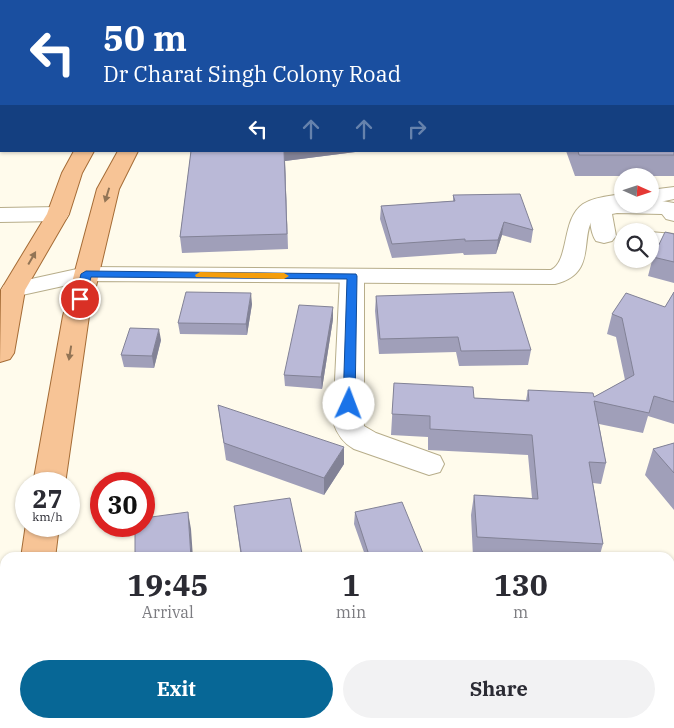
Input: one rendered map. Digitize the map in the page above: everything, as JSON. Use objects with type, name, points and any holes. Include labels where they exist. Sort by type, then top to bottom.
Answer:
[{"type":"main road","points":[[0,353],[7,291],[58,214],[72,173],[83,152]]},
{"type":"main road","points":[[51,472],[76,316],[86,274],[108,189],[127,152]]},
{"type":"main road","points":[[39,552],[41,537]]},
{"type":"street","points":[[659,197],[674,193]]},
{"type":"street","points":[[7,291],[86,274],[555,277],[562,275],[569,266],[579,223],[589,209],[599,205],[614,204]]},
{"type":"street","points":[[659,206],[669,208],[674,214]]},
{"type":"street","points":[[577,235],[613,237],[601,213],[602,210],[614,207]]},
{"type":"street","points":[[0,215],[58,214]]},
{"type":"street","points":[[659,239],[674,240]]},
{"type":"street","points":[[352,276],[348,422],[350,430],[356,437],[365,441],[429,464]]},
{"type":"building","points":[[191,152],[284,152],[287,234],[180,237]]},
{"type":"building","points":[[578,152],[674,152],[674,155],[579,155]]},
{"type":"building","points":[[520,194],[533,230],[504,222],[498,240],[465,241],[465,239],[392,244],[381,206],[455,201],[453,195]]},
{"type":"building","points":[[665,232],[674,234],[674,262],[659,258],[659,244]]},
{"type":"building","points":[[186,292],[251,293],[246,324],[178,323]]},
{"type":"building","points":[[513,292],[531,350],[461,351],[458,337],[380,339],[376,296]]},
{"type":"building","points":[[674,292],[674,402],[654,396],[649,413],[594,401],[606,463],[589,462],[603,544],[477,537],[474,495],[538,499],[532,435],[430,429],[430,416],[392,414],[394,383],[473,387],[474,398],[529,401],[528,390],[593,393],[594,397],[634,375],[622,318],[612,314],[626,293],[665,307]]},
{"type":"building","points":[[299,305],[333,307],[321,377],[284,375]]},
{"type":"building","points":[[130,328],[159,329],[152,356],[121,355]]},
{"type":"building","points":[[218,405],[344,447],[324,478],[224,443]]},
{"type":"building","points":[[674,443],[674,473],[653,449]]},
{"type":"building","points":[[290,498],[302,552],[241,552],[234,506]]},
{"type":"building","points":[[402,502],[423,552],[368,552],[355,512]]},
{"type":"building","points":[[188,512],[191,552],[135,552],[135,537],[155,537],[155,516]]},
{"type":"slow traffic","points":[[200,275],[284,276]]},
{"type":"route","points":[[80,299],[86,274],[352,276],[349,404]]}]
